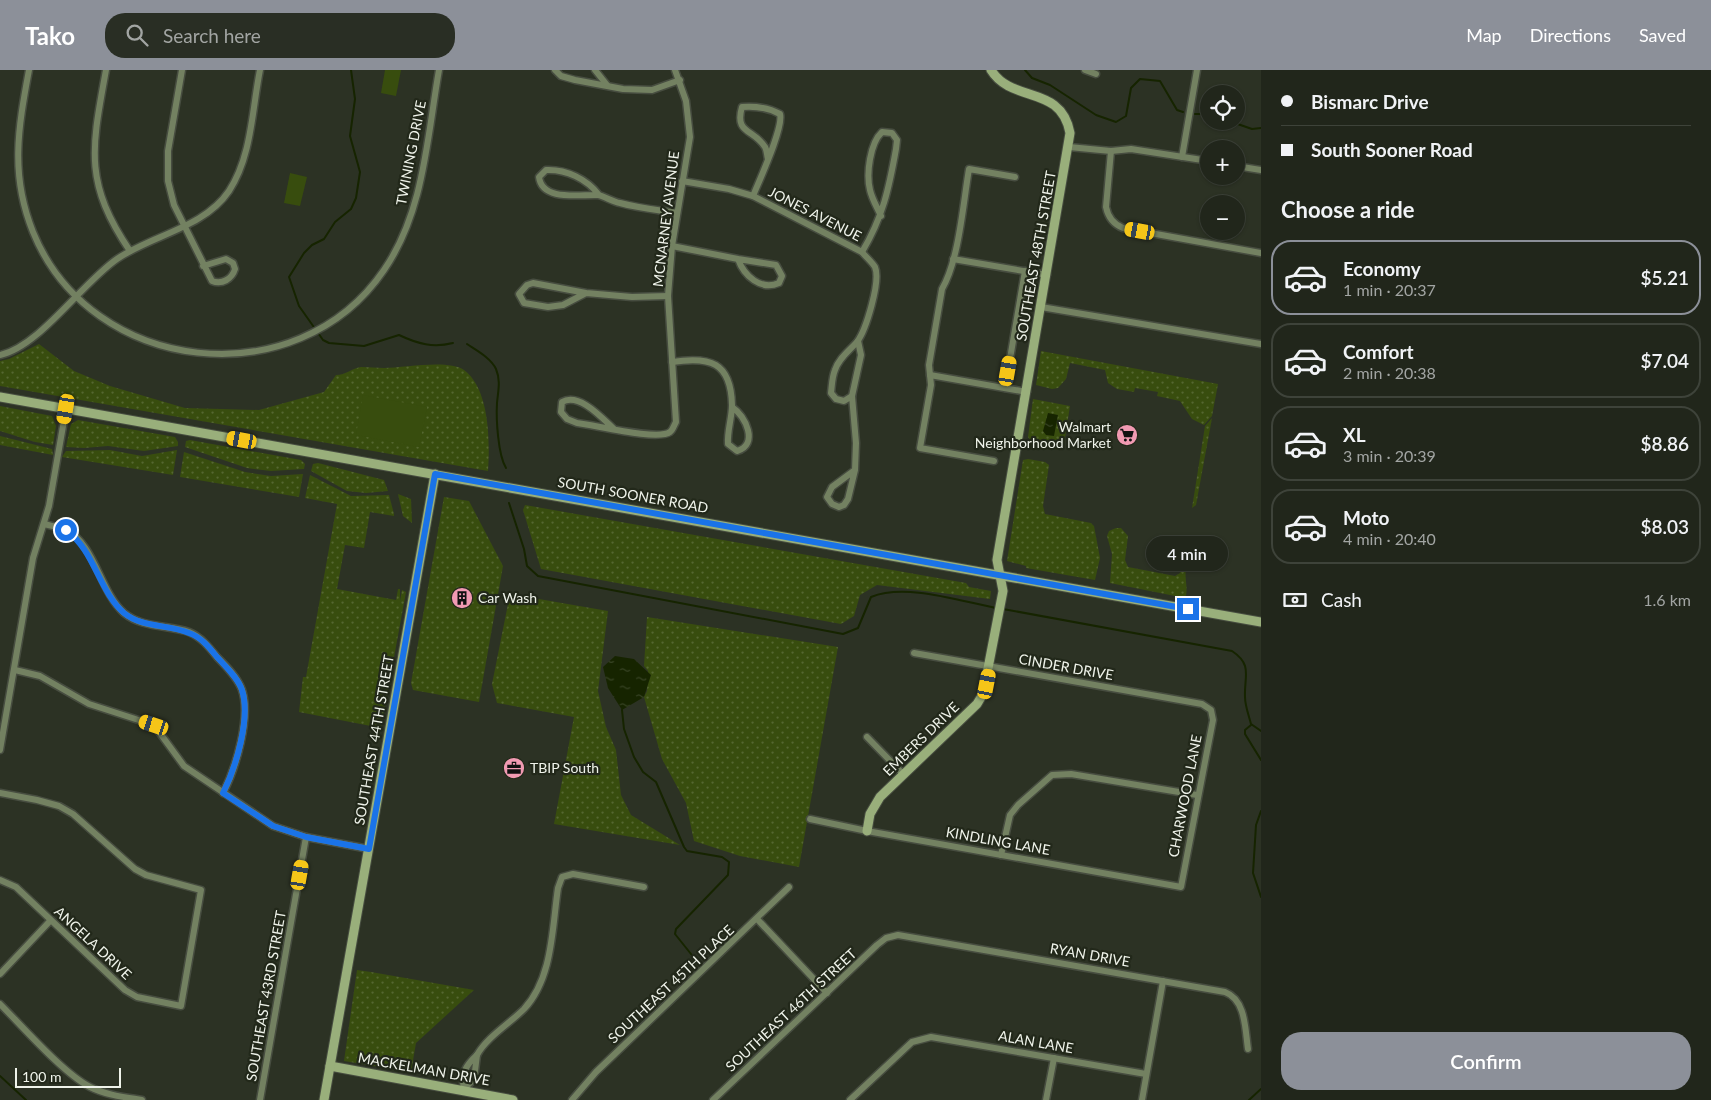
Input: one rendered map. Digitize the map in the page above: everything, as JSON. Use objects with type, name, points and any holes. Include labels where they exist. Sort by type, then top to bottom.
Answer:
[{"type":"main road","name":"SOUTHEAST 48TH STREET","points":[[991,70],[1002,82],[1014,89],[1046,98],[1058,107],[1068,121],[1069,148],[997,560],[1000,576]]},
{"type":"main road","name":"SOUTH SOONER ROAD","points":[[0,397],[1261,622]]},
{"type":"main road","name":"SOUTHEAST 44TH STREET","points":[[324,1100],[435,474]]},
{"type":"main road","name":"EMBERS DRIVE","points":[[867,831],[870,814],[875,804],[977,704],[987,684],[1003,591],[1000,576]]},
{"type":"main road","name":"MACKELMAN DRIVE","points":[[330,1066],[513,1100]]},
{"type":"street","name":"TWINING DRIVE","points":[[29,70],[18,135],[20,188],[33,233],[58,276],[76,295],[105,320],[125,332],[176,351],[224,354],[263,350],[313,332],[342,316],[370,288],[394,254],[408,227],[418,192],[439,70]]},
{"type":"street","points":[[106,70],[94,132],[95,175],[104,208],[114,228],[130,251]]},
{"type":"street","points":[[182,70],[167,160],[171,195],[183,225],[203,266],[212,281],[216,283],[231,277],[235,269],[233,263],[226,259],[216,260],[203,266]]},
{"type":"street","points":[[0,355],[22,345],[36,334],[97,275],[130,251],[213,208],[227,193],[238,174],[245,153],[260,70]]},
{"type":"street","points":[[555,70],[561,76],[575,80],[623,89],[652,90],[680,80]]},
{"type":"street","points":[[595,70],[607,85]]},
{"type":"street","name":"MCNARNEY AVENUE","points":[[614,429],[649,436],[662,435],[671,432],[676,422],[668,296],[672,246],[690,137],[686,101],[675,70]]},
{"type":"street","points":[[1085,70],[1096,74]]},
{"type":"street","points":[[1182,157],[1197,70]]},
{"type":"street","points":[[753,196],[768,159],[782,119],[780,114],[751,106],[742,107],[739,118],[740,124],[765,147],[768,159]]},
{"type":"street","points":[[862,252],[881,216],[886,204],[897,140],[892,133],[882,132],[876,138],[873,147],[869,187],[881,216]]},
{"type":"street","points":[[1069,148],[1111,151],[1131,149],[1200,160]]},
{"type":"street","points":[[1111,151],[1112,162],[1105,200],[1107,213],[1114,223],[1123,228],[1261,252]]},
{"type":"street","points":[[1245,167],[1261,170]]},
{"type":"street","points":[[994,461],[920,448],[931,385],[929,365],[942,289],[948,278],[953,259],[969,169],[1015,177]]},
{"type":"street","points":[[598,195],[585,182],[572,175],[546,170],[539,177],[540,184],[547,192],[585,197],[598,195],[632,206],[677,213]]},
{"type":"street","name":"JONES AVENUE","points":[[682,181],[729,189],[753,196],[862,252],[875,268],[877,276],[870,312],[858,340],[835,368],[832,393],[836,399],[844,400],[852,396]]},
{"type":"street","points":[[672,246],[738,260],[776,265],[782,276],[779,283],[773,285],[765,284],[748,277],[742,270],[738,260]]},
{"type":"street","points":[[953,259],[1047,274]]},
{"type":"street","points":[[1005,388],[1025,271]]},
{"type":"street","points":[[586,293],[563,304],[548,307],[524,303],[519,294],[527,285],[533,283],[586,293],[632,297],[668,296]]},
{"type":"street","points":[[1041,307],[1261,344]]},
{"type":"street","points":[[854,470],[832,487],[827,497],[832,504],[839,507],[844,506],[848,500],[854,470],[856,443],[852,396],[861,355],[858,340]]},
{"type":"street","points":[[672,362],[698,359],[718,365],[724,370],[728,381],[732,407],[728,444],[737,451],[748,445],[748,433],[740,414],[732,407]]},
{"type":"street","points":[[930,375],[1027,392]]},
{"type":"street","points":[[566,399],[577,400],[614,429],[577,423],[567,419],[561,412],[562,402],[566,399]]},
{"type":"street","points":[[0,750],[33,558],[50,506],[66,409]]},
{"type":"street","points":[[44,524],[66,530],[78,538],[112,599],[125,613],[144,622],[178,628],[203,640],[242,688],[245,702],[244,724],[236,761],[223,793]]},
{"type":"street","name":"CINDER DRIVE","points":[[914,653],[1202,704],[1211,710]]},
{"type":"street","points":[[15,670],[40,676],[89,704],[154,725],[184,766],[273,826],[306,837],[369,849]]},
{"type":"street","name":"CHARWOOD LANE","points":[[1181,887],[1213,720],[1211,710]]},
{"type":"street","points":[[867,737],[904,775]]},
{"type":"street","points":[[1002,855],[1010,815],[1052,775],[1072,774],[1197,796]]},
{"type":"street","name":"ANGELA DRIVE","points":[[0,793],[59,806],[74,814],[135,869],[146,875],[201,890],[181,1006],[137,997],[125,990],[16,887],[0,880]]},
{"type":"street","name":"KINDLING LANE","points":[[810,818],[867,831],[1181,887]]},
{"type":"street","name":"SOUTHEAST 43RD STREET","points":[[260,1100],[306,837]]},
{"type":"street","points":[[464,1090],[462,1079],[466,1064],[524,1008],[544,979],[558,888],[562,878],[573,874],[644,887]]},
{"type":"street","name":"SOUTHEAST 45TH PLACE","points":[[572,1100],[596,1072],[758,920],[789,887]]},
{"type":"street","points":[[758,920],[827,992]]},
{"type":"street","points":[[0,974],[50,921]]},
{"type":"street","name":"RYAN DRIVE","points":[[886,938],[902,935],[1226,992],[1240,1003],[1248,1049]]},
{"type":"street","name":"SOUTHEAST 46TH STREET","points":[[713,1100],[886,938]]},
{"type":"street","points":[[1142,1100],[1163,981]]},
{"type":"street","points":[[0,1004],[60,1063],[89,1086],[109,1094],[142,1100]]},
{"type":"street","name":"ALAN LANE","points":[[850,1100],[906,1047],[922,1038],[931,1037],[1146,1074]]},
{"type":"street","points":[[464,1090],[474,1079],[477,1055]]},
{"type":"street","points":[[1046,1100],[1054,1058]]},
{"type":"street","points":[[465,1070],[476,1072]]},
{"type":"green space","points":[[385,70],[401,70],[396,96],[381,93]]},
{"type":"green space","points":[[290,173],[307,177],[300,206],[284,203]]},
{"type":"green space","points":[[39,344],[74,371],[110,386],[185,408],[259,410],[324,392],[336,375],[361,367],[384,368],[448,365],[457,367],[464,370],[473,379],[484,403],[489,446],[488,471],[0,386],[0,361],[9,359]]},
{"type":"green space","points":[[1041,351],[1218,384],[1212,416],[1204,425],[1192,419],[1180,401],[1157,396],[1158,392],[1135,388],[1134,392],[1117,389],[1108,383],[1105,370],[1070,363],[1066,379],[1058,388],[1052,389],[1036,385]]},
{"type":"green space","points":[[363,395],[427,407],[419,447],[356,435]]},
{"type":"green space","points":[[1033,399],[1070,406],[1063,450],[1034,446],[1028,437]]},
{"type":"green space","points":[[0,406],[52,416],[56,426],[53,445],[35,442],[0,431]]},
{"type":"green space","points":[[1212,418],[1196,505],[1192,508],[1205,426]]},
{"type":"green space","points":[[78,420],[175,437],[178,446],[144,451],[108,446],[66,447],[71,424]]},
{"type":"green space","points":[[0,436],[52,449],[53,455],[0,445]]},
{"type":"green space","points":[[190,440],[301,460],[305,464],[304,469],[271,471],[247,468],[185,447],[186,441]]},
{"type":"green space","points":[[110,450],[142,456],[177,450],[173,475],[62,457],[66,451]]},
{"type":"green space","points":[[184,452],[245,472],[271,476],[303,474],[299,497],[180,477]]},
{"type":"green space","points":[[1023,460],[1045,462],[1049,465],[1043,506],[1045,514],[1091,523],[1094,526],[1100,558],[1095,580],[1026,568],[1026,566],[1007,561]]},
{"type":"green space","points":[[318,463],[384,480],[388,491],[366,493],[347,491],[311,471],[313,464]]},
{"type":"green space","points":[[310,475],[351,496],[389,495],[394,516],[370,512],[364,548],[345,545],[337,589],[396,600],[398,589],[400,589],[400,601],[402,590],[406,592],[381,728],[299,712],[303,677],[306,677],[337,504],[305,498]]},
{"type":"green space","points":[[398,494],[411,499],[412,523],[403,516]]},
{"type":"green space","name":"Car Wash","points":[[444,497],[469,501],[503,566],[479,702],[413,690],[411,683]]},
{"type":"green space","points":[[525,505],[966,583],[969,587],[991,591],[990,599],[877,585],[860,595],[854,616],[841,624],[541,569],[523,510]]},
{"type":"green space","points":[[1121,528],[1128,536],[1125,560],[1128,567],[1175,576],[1180,573],[1182,568],[1186,569],[1187,591],[1185,598],[1110,583],[1112,554],[1107,536],[1109,531]]},
{"type":"green space","points":[[510,594],[608,611],[598,691],[606,727],[616,750],[621,795],[631,815],[680,845],[554,824],[574,717],[497,703],[492,684]]},
{"type":"green space","points":[[647,617],[838,647],[799,867],[740,856],[694,841],[686,803],[662,759],[644,697],[647,691],[648,671],[644,666]]},
{"type":"green space","points":[[357,970],[474,990],[416,1043],[411,1072],[344,1061]]},
{"type":"water","points":[[1048,413],[1058,415],[1054,436],[1046,435],[1043,431]]},
{"type":"water","points":[[615,656],[634,659],[651,675],[644,697],[622,710],[608,688],[603,667]]},
{"type":"waterway","points":[[351,70],[355,99],[350,136],[360,172],[356,198],[351,209],[335,222],[324,239],[312,245],[304,253],[289,277],[299,306],[323,340],[329,343],[364,346],[399,335],[426,344],[453,343]]},
{"type":"waterway","points":[[1025,70],[1032,78],[1050,85],[1096,115],[1116,122],[1126,116],[1131,88],[1140,79],[1160,81],[1177,110],[1183,112]]},
{"type":"waterway","points":[[1195,114],[1200,114]]},
{"type":"waterway","points":[[1245,127],[1252,129],[1261,128]]},
{"type":"waterway","points":[[467,344],[491,361],[498,373],[498,437],[501,455],[506,468]]},
{"type":"waterway","points":[[509,503],[524,549],[527,566],[538,576],[843,634],[858,628],[871,597],[885,593],[916,592],[996,608]]},
{"type":"waterway","points":[[1003,609],[1232,651],[1239,656],[1245,666],[1246,707],[1251,724],[1261,731]]},
{"type":"waterway","points":[[622,710],[624,729],[634,757],[643,772],[656,782],[684,847],[687,851],[722,857],[729,862],[728,875],[676,929],[675,934],[699,964]]},
{"type":"waterway","points":[[1251,725],[1245,730],[1245,734],[1261,760]]},
{"type":"waterway","points":[[1261,811],[1256,825],[1253,873],[1261,897]]},
{"type":"waterway","points":[[0,1076],[26,1100]]},
{"type":"waterway","points":[[1249,1100],[1261,1089]]},
{"type":"place","name":"Walmart Neighborhood Market","points":[[1127,435]]},
{"type":"place","name":"Car Wash","points":[[462,598]]},
{"type":"place","name":"TBIP South","points":[[514,768]]},
{"type":"route","points":[[66,530],[78,538],[112,599],[125,613],[136,620],[151,625],[178,628],[203,640],[232,673],[242,688],[245,702],[244,724],[236,761],[223,793],[273,826],[306,837],[369,849],[435,474],[1188,609]]}]
